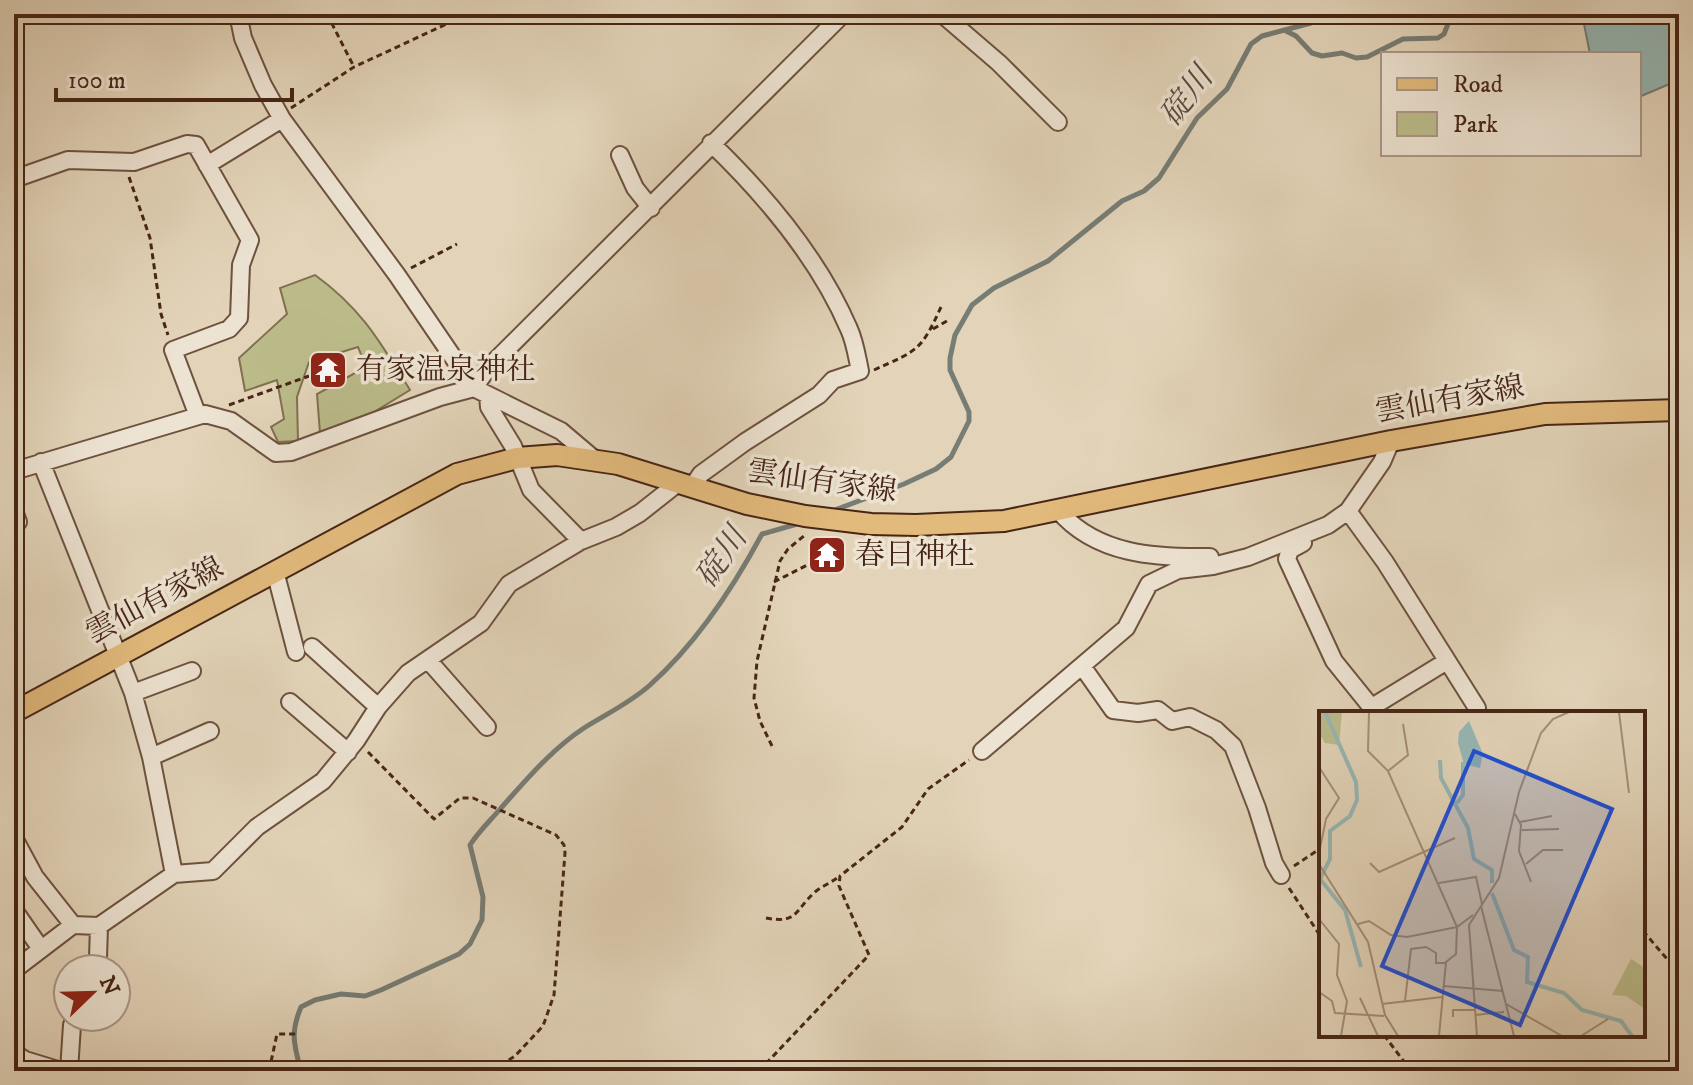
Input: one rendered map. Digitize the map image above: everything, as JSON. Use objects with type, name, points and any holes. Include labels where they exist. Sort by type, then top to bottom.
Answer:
[{"type":"main road","name":"雲仙有家線","points":[[14,712],[457,474],[487,463],[557,455],[594,459],[808,524],[831,519],[916,525],[1004,521],[1391,441],[1545,414],[1679,410]]},
{"type":"street","points":[[238,14],[243,38],[282,119],[481,392],[513,446],[531,490],[581,541]]},
{"type":"street","points":[[481,392],[488,368],[843,14]]},
{"type":"street","points":[[942,14],[999,63],[1058,122]]},
{"type":"street","points":[[207,165],[282,119]]},
{"type":"street","points":[[14,970],[73,925],[99,926],[174,874],[213,871],[257,827],[323,781],[378,707],[408,673],[481,623],[509,584],[581,541],[628,520],[819,395],[833,380],[860,371],[849,328],[808,257],[744,175],[711,143]]},
{"type":"street","points":[[14,179],[68,160],[149,159],[187,144],[196,145],[250,240],[241,265],[239,318],[229,329],[173,350],[198,416]]},
{"type":"street","points":[[620,155],[635,188],[651,208]]},
{"type":"street","points":[[14,471],[205,414],[231,421],[276,453],[291,452],[440,397],[481,392],[561,431],[594,459]]},
{"type":"street","points":[[982,751],[1126,628],[1149,584],[1178,570],[1213,566],[1248,557],[1328,525],[1348,511],[1382,462],[1391,441]]},
{"type":"street","points":[[41,462],[133,693],[151,757],[174,874]]},
{"type":"street","points":[[1058,510],[1066,520],[1084,532],[1112,547],[1136,554],[1164,558],[1248,557]]},
{"type":"street","points":[[1348,511],[1385,562],[1477,708]]},
{"type":"street","points":[[1310,533],[1309,539],[1290,550],[1287,559],[1334,661],[1374,710],[1447,661]]},
{"type":"street","points":[[275,571],[296,652]]},
{"type":"street","points":[[312,647],[378,707]]},
{"type":"street","points":[[428,660],[487,727]]},
{"type":"street","points":[[1082,666],[1113,710],[1138,713],[1158,710],[1172,721],[1190,717],[1227,738],[1240,759],[1274,863],[1281,875]]},
{"type":"street","points":[[133,693],[192,671]]},
{"type":"street","points":[[290,702],[352,746]]},
{"type":"street","points":[[151,757],[210,731]]},
{"type":"street","points":[[14,838],[35,877],[73,925]]},
{"type":"street","points":[[14,910],[41,949]]},
{"type":"street","points":[[98,953],[99,926]]},
{"type":"street","points":[[69,1071],[71,1033]]},
{"type":"street","points":[[14,1053],[25,1060],[61,1071]]},
{"type":"path","points":[[327,14],[354,67]]},
{"type":"path","points":[[282,119],[301,100],[354,67],[468,14]]},
{"type":"path","points":[[126,161],[150,238],[161,314],[173,350]]},
{"type":"path","points":[[397,275],[457,244]]},
{"type":"path","points":[[860,371],[874,370],[920,347],[932,330],[941,307]]},
{"type":"path","points":[[932,330],[947,321]]},
{"type":"path","points":[[229,405],[309,376]]},
{"type":"path","points":[[772,746],[760,721],[754,698],[757,661],[780,561],[808,524]]},
{"type":"path","points":[[774,582],[817,560]]},
{"type":"path","points":[[352,746],[434,819],[460,798],[473,798],[556,835],[564,845],[554,995],[543,1026],[515,1056],[492,1071]]},
{"type":"path","points":[[766,918],[782,921],[794,916],[812,895],[902,827],[928,789],[982,751]]},
{"type":"path","points":[[1319,849],[1281,875],[1319,934]]},
{"type":"path","points":[[759,1071],[869,955],[839,886],[840,876]]},
{"type":"path","points":[[1645,933],[1679,973]]},
{"type":"path","points":[[269,1071],[277,1034],[298,1034]]},
{"type":"path","points":[[1385,1037],[1411,1071]]},
{"type":"green space","points":[[315,275],[358,314],[410,390],[356,423],[320,433],[317,394],[366,367],[358,347],[309,362],[297,397],[298,441],[278,442],[271,427],[284,419],[277,380],[245,391],[239,358],[287,314],[280,288]]},
{"type":"water","points":[[1582,14],[1679,14],[1679,80],[1641,96],[1641,52],[1590,52]]},
{"type":"waterway","name":"碇川","points":[[832,511],[904,484],[936,469],[951,457],[969,421],[969,412],[950,370],[950,358],[955,335],[972,305],[994,288],[1048,261],[1122,201],[1144,191],[1159,178],[1197,118],[1227,89],[1251,44],[1262,36],[1311,23],[1322,14]]},
{"type":"waterway","points":[[1286,31],[1296,36],[1312,53],[1367,57],[1403,39],[1438,38],[1444,34],[1452,14]]},
{"type":"waterway","name":"碇川","points":[[301,1071],[294,1039],[301,1007],[341,994],[365,996],[459,954],[470,944],[482,920],[483,897],[470,845],[477,835],[561,745],[634,697],[667,669],[712,615],[762,534],[804,522]]},
{"type":"place","name":"有家温泉神社","points":[[328,370]]},
{"type":"place","name":"春日神社","points":[[827,555]]}]
